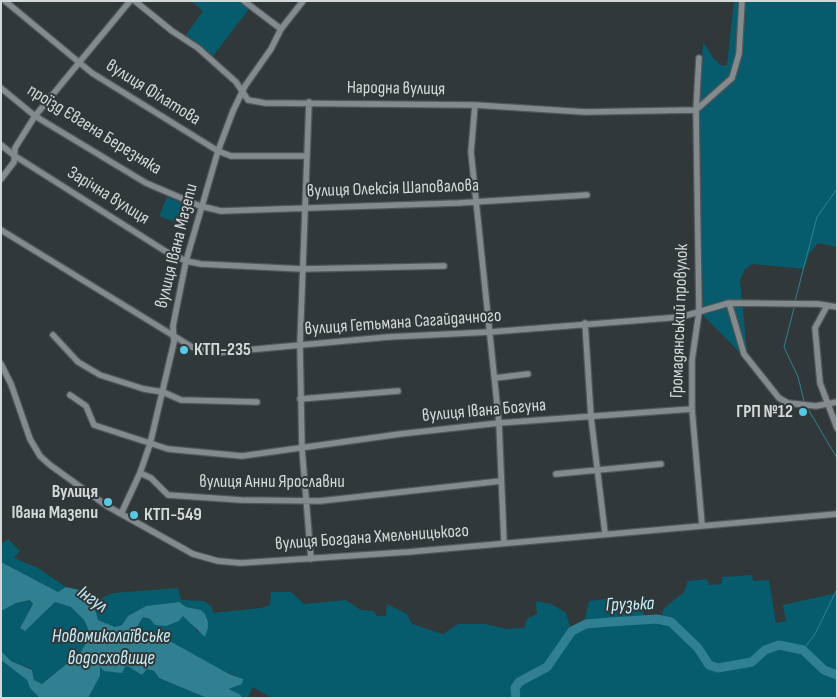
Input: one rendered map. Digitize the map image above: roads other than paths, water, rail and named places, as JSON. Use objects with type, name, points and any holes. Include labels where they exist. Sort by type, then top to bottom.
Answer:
[{"type":"street","name":"вулиця Філатова","points":[[5,1],[78,63],[218,151],[231,156],[307,156]]},
{"type":"street","points":[[1,179],[14,162],[15,148],[35,116],[130,1]]},
{"type":"street","name":"Народна вулиця","points":[[135,1],[172,31],[198,48],[236,82],[248,100],[265,103],[475,105],[585,112],[696,110]]},
{"type":"street","points":[[244,1],[281,29]]},
{"type":"street","name":"вулиця Івана Мазепи","points":[[121,514],[140,473],[150,444],[174,342],[173,334],[186,261],[200,206],[218,151],[242,91],[281,29],[304,1]]},
{"type":"street","points":[[696,110],[732,78],[739,54],[742,1]]},
{"type":"street","name":"Громадянський провулок","points":[[699,58],[696,110],[699,312],[692,360],[692,409],[702,525]]},
{"type":"street","name":"проїзд Євгена Березняка","points":[[1,88],[35,116],[146,183],[200,206]]},
{"type":"street","points":[[308,102],[302,269],[300,399],[311,559]]},
{"type":"street","points":[[475,105],[472,152],[499,424],[504,542]]},
{"type":"street","name":"Зарічна вулиця","points":[[1,145],[15,156],[165,251],[186,261]]},
{"type":"street","name":"вулиця Олексія Шаповалова","points":[[200,206],[220,211],[458,204],[477,201],[587,195]]},
{"type":"street","name":"вулиця Гетьмана Сагайдачного","points":[[1,230],[192,347],[214,352],[388,337],[490,332],[585,323],[681,317],[729,303],[810,303],[837,307]]},
{"type":"street","points":[[186,261],[201,264],[302,269],[444,266]]},
{"type":"street","points":[[729,303],[744,354],[779,398],[788,403],[816,406],[837,402]]},
{"type":"street","points":[[826,306],[815,328],[820,383],[826,404],[837,428]]},
{"type":"street","points":[[585,323],[591,417],[605,533]]},
{"type":"street","points":[[53,335],[78,362],[100,375],[144,389],[162,392],[181,400],[257,402]]},
{"type":"street","name":"вулиця Богдана Хмельницького","points":[[1,364],[11,384],[30,439],[40,456],[68,480],[121,514],[202,558],[241,563],[311,559],[837,514]]},
{"type":"street","points":[[494,378],[528,374]]},
{"type":"street","points":[[300,399],[398,391]]},
{"type":"street","name":"вулиця Івана Богуна","points":[[70,395],[86,406],[94,425],[168,449],[242,456],[400,434],[499,424],[692,409]]},
{"type":"street","points":[[556,474],[598,468],[605,470],[661,464]]},
{"type":"street","name":"вулиця Анни Ярославни","points":[[140,473],[151,478],[168,495],[241,500],[307,499],[320,501],[501,481]]},
{"type":"water","name":"Новомиколаївське водосховище","points":[[1,562],[58,592],[66,587],[79,590],[84,594],[86,601],[93,602],[98,620],[115,627],[122,625],[128,616],[146,606],[179,602],[186,607],[201,610],[208,622],[205,637],[183,616],[179,621],[166,626],[155,625],[150,619],[143,617],[138,625],[148,638],[153,637],[153,634],[157,634],[229,674],[243,679],[242,684],[226,690],[223,698],[207,698],[159,678],[154,671],[147,669],[142,675],[126,665],[122,673],[104,671],[100,667],[100,676],[88,698],[40,698],[30,688],[27,680],[1,660],[1,651],[11,661],[32,670],[34,680],[42,684],[80,653],[91,635],[84,620],[71,607],[55,602],[25,631],[20,628],[33,604],[30,600],[16,603],[1,611]]},
{"type":"waterway","points":[[795,301],[817,217],[837,189]]},
{"type":"waterway","points":[[794,308],[784,347],[798,377],[804,401]]},
{"type":"waterway","points":[[808,409],[837,458]]},
{"type":"waterway","points":[[803,650],[815,634],[837,589]]},
{"type":"waterway","name":"Грузька","points":[[516,698],[515,688],[519,682],[547,667],[572,631],[586,624],[610,622],[657,619],[671,622],[698,648],[709,665],[718,668],[752,662],[765,650],[779,645],[803,650],[824,670],[837,675]]},
{"type":"waterway","name":"Інгул","points":[[214,687],[237,698]]},
{"type":"place","name":"КТП-235","points":[[184,350]]},
{"type":"place","name":"ГРП №12","points":[[803,412]]},
{"type":"place","name":"Вулиця Івана Мазепи","points":[[108,502]]},
{"type":"place","name":"КТП-549","points":[[134,515]]}]
